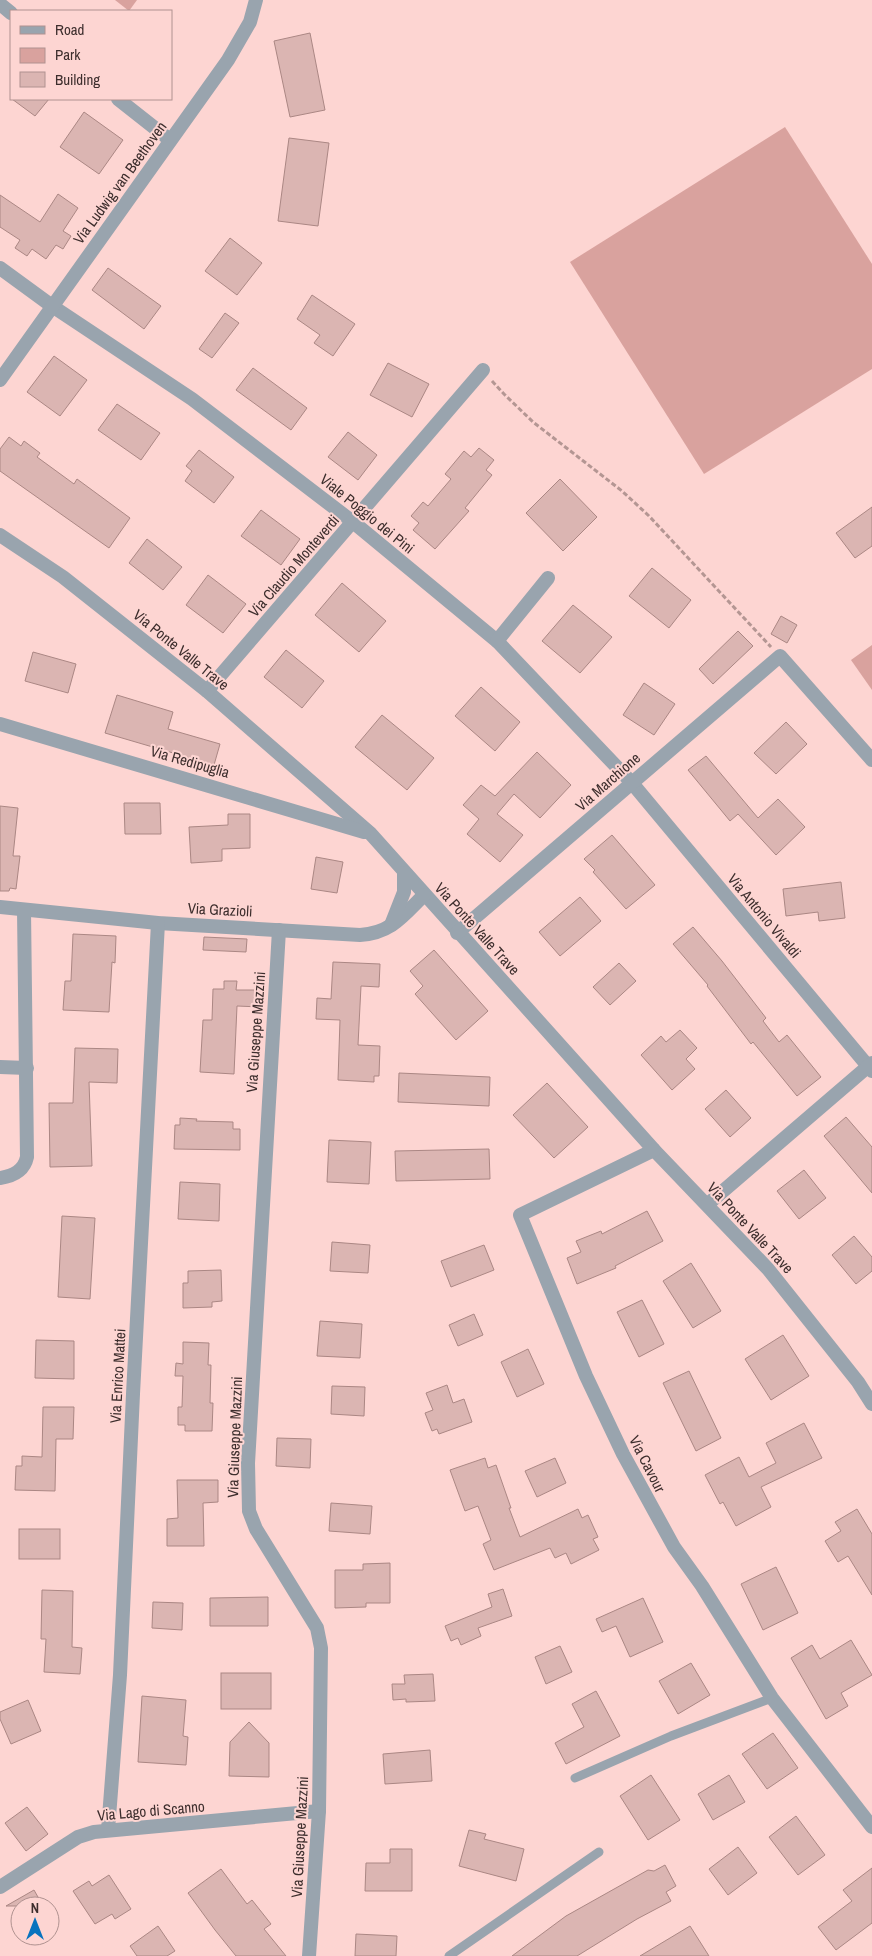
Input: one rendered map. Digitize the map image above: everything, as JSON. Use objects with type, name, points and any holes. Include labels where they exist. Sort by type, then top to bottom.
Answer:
[{"type":"street","name":"Via Ludwig van Beethoven","points":[[0,380],[228,60],[250,22],[256,0]]},
{"type":"street","points":[[0,4],[10,12]]},
{"type":"street","points":[[119,100],[170,140]]},
{"type":"street","name":"Viale Poggio dei Pini","points":[[0,268],[52,306],[192,399],[353,522],[497,641],[632,783]]},
{"type":"street","name":"Via Claudio Monteverdi","points":[[208,692],[483,370]]},
{"type":"street","name":"Via Ponte Valle Trave","points":[[0,535],[63,577],[208,692],[370,833],[654,1150],[708,1204],[768,1269],[858,1382],[872,1404]]},
{"type":"street","points":[[497,641],[548,578]]},
{"type":"street","points":[[780,656],[872,760]]},
{"type":"street","name":"Via Marchione","points":[[458,932],[780,656]]},
{"type":"street","name":"Via Redipuglia","points":[[0,724],[370,833]]},
{"type":"street","name":"Via Antonio Vivaldi","points":[[632,783],[871,1067]]},
{"type":"street","points":[[390,928],[404,892],[404,873]]},
{"type":"street","points":[[390,928],[424,895]]},
{"type":"street","name":"Via Grazioli","points":[[0,907],[158,923],[279,930],[360,934],[378,932],[390,928]]},
{"type":"street","points":[[0,1178],[22,1169],[27,1157],[24,910]]},
{"type":"street","name":"Via Enrico Mattei","points":[[108,1830],[120,1675],[158,923]]},
{"type":"street","name":"Via Giuseppe Mazzini","points":[[279,930],[248,1463],[249,1511],[256,1530],[318,1628],[322,1648],[319,1811],[309,1956]]},
{"type":"street","points":[[0,1067],[27,1068]]},
{"type":"street","points":[[708,1204],[871,1067]]},
{"type":"street","name":"Via Cavour","points":[[654,1150],[520,1215],[586,1376],[632,1470],[674,1547],[702,1586],[772,1698],[872,1827]]},
{"type":"street","name":"Via Lago di Scanno","points":[[0,1887],[78,1837],[108,1830],[193,1824],[319,1811]]},
{"type":"lane","points":[[575,1778],[671,1736],[772,1698]]},
{"type":"lane","points":[[449,1956],[599,1852]]},
{"type":"path","points":[[483,370],[533,422],[622,491],[649,516],[780,656]]},
{"type":"green space","points":[[115,0],[137,0],[128,10]]},
{"type":"green space","points":[[785,127],[872,264],[872,369],[704,474],[570,262]]},
{"type":"green space","points":[[872,645],[872,690],[851,660]]},
{"type":"building","points":[[310,33],[325,110],[290,117],[274,41]]},
{"type":"building","points":[[13,100],[48,100],[35,116]]},
{"type":"building","points":[[84,112],[123,140],[99,174],[60,147]]},
{"type":"building","points":[[289,138],[329,143],[318,226],[278,221]]},
{"type":"building","points":[[58,194],[78,208],[63,231],[71,236],[63,249],[56,245],[46,259],[32,249],[27,256],[15,248],[20,240],[0,227],[0,195],[40,222]]},
{"type":"building","points":[[230,238],[262,263],[237,295],[205,271]]},
{"type":"building","points":[[108,268],[161,306],[144,329],[92,290]]},
{"type":"building","points":[[312,295],[355,324],[333,356],[314,343],[320,335],[297,319]]},
{"type":"building","points":[[225,313],[239,323],[212,358],[199,349]]},
{"type":"building","points":[[54,356],[87,380],[60,416],[27,392]]},
{"type":"building","points":[[388,363],[429,384],[412,417],[370,395]]},
{"type":"building","points":[[253,368],[307,408],[291,430],[236,390]]},
{"type":"building","points":[[117,404],[160,433],[141,460],[98,430]]},
{"type":"building","points":[[348,432],[377,455],[358,480],[328,457]]},
{"type":"building","points":[[9,437],[21,446],[24,441],[40,453],[37,457],[74,484],[77,479],[130,518],[109,548],[0,471],[0,449]]},
{"type":"building","points":[[479,448],[494,460],[486,470],[492,475],[465,508],[469,511],[435,549],[413,530],[419,523],[411,516],[423,502],[428,506],[451,479],[445,474],[464,451],[471,457]]},
{"type":"building","points":[[199,450],[234,477],[214,503],[185,481],[192,471],[186,466]]},
{"type":"building","points":[[560,479],[597,517],[563,551],[526,513]]},
{"type":"building","points":[[872,507],[872,546],[855,558],[836,533]]},
{"type":"building","points":[[261,510],[300,539],[281,565],[241,536]]},
{"type":"building","points":[[147,539],[182,567],[163,590],[129,563]]},
{"type":"building","points":[[652,568],[691,600],[669,628],[629,596]]},
{"type":"building","points":[[208,575],[246,604],[223,633],[186,605]]},
{"type":"building","points":[[342,583],[386,621],[359,652],[315,615]]},
{"type":"building","points":[[573,605],[612,637],[580,673],[542,641]]},
{"type":"building","points":[[781,616],[797,625],[787,643],[771,634]]},
{"type":"building","points":[[738,631],[753,646],[713,684],[699,669]]},
{"type":"building","points":[[286,650],[324,681],[302,708],[264,677]]},
{"type":"building","points":[[33,652],[76,664],[68,693],[25,681]]},
{"type":"building","points":[[644,683],[675,704],[654,735],[623,715]]},
{"type":"building","points":[[481,687],[520,722],[495,751],[455,716]]},
{"type":"building","points":[[117,695],[173,712],[168,729],[220,744],[214,765],[105,733]]},
{"type":"building","points":[[382,715],[434,758],[407,790],[355,747]]},
{"type":"building","points":[[786,722],[807,744],[776,774],[754,753]]},
{"type":"building","points":[[537,752],[571,785],[540,818],[514,794],[497,814],[523,835],[500,862],[467,834],[479,819],[463,805],[481,785],[495,796]]},
{"type":"building","points":[[706,756],[758,818],[778,799],[805,827],[776,855],[738,814],[730,821],[688,770]]},
{"type":"building","points":[[124,803],[160,803],[161,834],[125,834]]},
{"type":"building","points":[[0,806],[18,808],[13,856],[20,856],[16,889],[10,888],[9,891],[0,891]]},
{"type":"building","points":[[228,814],[250,814],[250,848],[222,849],[222,861],[191,863],[189,827],[228,825]]},
{"type":"building","points":[[612,835],[655,885],[626,909],[584,859]]},
{"type":"building","points":[[316,857],[343,862],[337,893],[311,889]]},
{"type":"building","points":[[841,882],[845,918],[819,921],[818,912],[786,916],[783,889]]},
{"type":"building","points":[[580,897],[601,921],[560,956],[539,932]]},
{"type":"building","points":[[693,927],[766,1018],[763,1021],[779,1042],[787,1035],[821,1077],[797,1096],[753,1042],[751,1044],[708,985],[673,944]]},
{"type":"building","points":[[73,934],[116,936],[115,963],[112,962],[109,1012],[63,1010],[65,981],[71,981]]},
{"type":"building","points":[[204,937],[247,939],[246,952],[203,950]]},
{"type":"building","points":[[434,950],[488,1011],[456,1040],[415,994],[423,986],[410,971]]},
{"type":"building","points":[[333,962],[380,964],[379,987],[361,986],[358,1045],[380,1046],[379,1076],[374,1076],[374,1082],[338,1080],[340,1020],[316,1019],[317,998],[331,999]]},
{"type":"building","points":[[619,963],[636,981],[610,1005],[593,987]]},
{"type":"building","points":[[224,981],[237,981],[236,990],[260,990],[260,1007],[237,1006],[234,1074],[200,1072],[203,1020],[212,1020],[213,989],[224,989]]},
{"type":"building","points":[[680,1030],[697,1048],[686,1059],[695,1069],[672,1090],[641,1055],[661,1036],[666,1042]]},
{"type":"building","points":[[75,1048],[118,1049],[117,1083],[89,1082],[92,1166],[50,1167],[49,1103],[73,1103]]},
{"type":"building","points":[[399,1073],[490,1077],[489,1106],[398,1102]]},
{"type":"building","points":[[547,1083],[588,1127],[554,1158],[513,1115]]},
{"type":"building","points":[[726,1090],[751,1118],[730,1137],[705,1109]]},
{"type":"building","points":[[846,1117],[872,1147],[872,1193],[824,1136]]},
{"type":"building","points":[[180,1118],[197,1119],[196,1121],[233,1122],[233,1129],[240,1129],[240,1150],[174,1149],[175,1125],[180,1125]]},
{"type":"building","points":[[329,1140],[371,1142],[369,1184],[327,1182]]},
{"type":"building","points":[[489,1149],[490,1179],[396,1181],[395,1151]]},
{"type":"building","points":[[804,1170],[826,1198],[799,1219],[777,1191]]},
{"type":"building","points":[[180,1182],[220,1184],[219,1221],[178,1219]]},
{"type":"building","points":[[647,1211],[663,1241],[615,1266],[616,1268],[577,1284],[567,1258],[581,1252],[576,1241],[601,1231],[602,1234]]},
{"type":"building","points":[[62,1216],[95,1218],[90,1299],[58,1297]]},
{"type":"building","points":[[854,1236],[872,1257],[872,1271],[856,1284],[832,1255]]},
{"type":"building","points":[[332,1242],[370,1245],[368,1273],[330,1271]]},
{"type":"building","points":[[484,1245],[494,1270],[451,1287],[441,1261]]},
{"type":"building","points":[[691,1263],[721,1311],[693,1328],[663,1281]]},
{"type":"building","points":[[221,1270],[222,1301],[212,1302],[212,1307],[183,1308],[183,1283],[188,1283],[188,1271]]},
{"type":"building","points":[[642,1300],[664,1344],[639,1357],[617,1312]]},
{"type":"building","points":[[474,1314],[483,1335],[458,1346],[449,1325]]},
{"type":"building","points":[[320,1321],[362,1324],[360,1358],[317,1356]]},
{"type":"building","points":[[783,1335],[809,1376],[771,1400],[745,1359]]},
{"type":"building","points":[[36,1340],[74,1341],[74,1379],[35,1378]]},
{"type":"building","points":[[183,1342],[209,1343],[208,1365],[211,1365],[210,1403],[213,1403],[212,1431],[185,1431],[185,1425],[178,1425],[178,1407],[182,1407],[183,1376],[175,1376],[176,1363],[183,1364]]},
{"type":"building","points":[[528,1349],[544,1384],[517,1397],[501,1362]]},
{"type":"building","points":[[689,1371],[721,1438],[696,1451],[663,1383]]},
{"type":"building","points":[[447,1385],[453,1403],[464,1399],[472,1422],[439,1434],[437,1429],[432,1431],[425,1413],[433,1410],[426,1393]]},
{"type":"building","points":[[332,1386],[365,1387],[364,1416],[331,1414]]},
{"type":"building","points":[[43,1407],[74,1407],[73,1439],[56,1439],[55,1491],[15,1490],[16,1466],[22,1466],[22,1456],[42,1457]]},
{"type":"building","points":[[804,1423],[822,1458],[761,1487],[771,1507],[736,1526],[723,1502],[720,1504],[705,1475],[739,1457],[749,1477],[776,1463],[766,1443]]},
{"type":"building","points":[[277,1438],[311,1439],[310,1468],[276,1466]]},
{"type":"building","points":[[485,1458],[488,1468],[496,1465],[520,1537],[578,1509],[582,1518],[588,1515],[598,1537],[593,1539],[599,1550],[571,1564],[566,1553],[555,1558],[550,1548],[494,1570],[483,1544],[491,1540],[478,1506],[465,1511],[450,1470]]},
{"type":"building","points":[[555,1458],[566,1483],[537,1497],[525,1471]]},
{"type":"building","points":[[177,1480],[218,1480],[218,1502],[203,1503],[204,1546],[167,1546],[167,1519],[178,1518]]},
{"type":"building","points":[[331,1503],[372,1506],[370,1534],[329,1531]]},
{"type":"building","points":[[857,1509],[872,1534],[872,1595],[848,1556],[838,1562],[825,1541],[841,1531],[835,1522]]},
{"type":"building","points":[[19,1529],[60,1529],[60,1559],[19,1559]]},
{"type":"building","points":[[390,1563],[390,1603],[366,1603],[366,1607],[335,1608],[335,1570],[363,1570],[363,1564]]},
{"type":"building","points":[[776,1567],[798,1613],[763,1630],[741,1584]]},
{"type":"building","points":[[503,1589],[512,1616],[478,1628],[481,1636],[461,1645],[458,1638],[451,1641],[445,1626],[492,1607],[488,1594]]},
{"type":"building","points":[[42,1590],[73,1591],[72,1647],[82,1648],[80,1674],[44,1672],[46,1639],[41,1639]]},
{"type":"building","points":[[268,1597],[268,1626],[210,1626],[210,1598]]},
{"type":"building","points":[[643,1598],[663,1642],[630,1657],[616,1626],[602,1632],[596,1619]]},
{"type":"building","points":[[153,1602],[183,1603],[182,1630],[152,1628]]},
{"type":"building","points":[[851,1640],[872,1675],[841,1693],[848,1706],[826,1719],[791,1658],[812,1645],[820,1659]]},
{"type":"building","points":[[560,1646],[572,1672],[546,1684],[535,1657]]},
{"type":"building","points":[[691,1663],[710,1695],[678,1714],[659,1681]]},
{"type":"building","points":[[221,1673],[271,1673],[271,1709],[221,1709]]},
{"type":"building","points":[[433,1674],[435,1701],[406,1702],[406,1699],[393,1700],[392,1684],[405,1684],[404,1675]]},
{"type":"building","points":[[596,1691],[620,1736],[566,1764],[555,1743],[584,1727],[572,1704]]},
{"type":"building","points":[[142,1696],[186,1700],[183,1736],[188,1737],[186,1765],[138,1762]]},
{"type":"building","points":[[28,1700],[41,1731],[11,1744],[0,1719],[0,1712]]},
{"type":"building","points":[[249,1722],[269,1743],[269,1777],[229,1776],[230,1742]]},
{"type":"building","points":[[773,1733],[798,1768],[767,1789],[742,1754]]},
{"type":"building","points":[[430,1750],[432,1781],[385,1784],[383,1754]]},
{"type":"building","points":[[651,1775],[680,1820],[648,1840],[620,1796]]},
{"type":"building","points":[[729,1775],[745,1802],[713,1820],[698,1794]]},
{"type":"building","points":[[27,1807],[48,1834],[26,1851],[5,1823]]},
{"type":"building","points":[[796,1816],[825,1855],[798,1875],[769,1837]]},
{"type":"building","points":[[469,1830],[486,1834],[484,1839],[524,1849],[516,1881],[459,1866]]},
{"type":"building","points":[[738,1847],[757,1873],[728,1895],[709,1869]]},
{"type":"building","points":[[390,1849],[412,1849],[412,1891],[365,1891],[366,1863],[390,1863]]},
{"type":"building","points":[[665,1865],[676,1886],[666,1892],[671,1901],[637,1919],[577,1956],[512,1956],[566,1916],[648,1870],[654,1871]]},
{"type":"building","points":[[872,1868],[872,1923],[836,1950],[818,1927],[852,1901],[843,1890]]},
{"type":"building","points":[[221,1869],[247,1904],[252,1900],[271,1924],[264,1929],[286,1956],[236,1956],[215,1930],[188,1893]]},
{"type":"building","points":[[109,1875],[131,1909],[115,1919],[112,1914],[95,1924],[73,1891],[89,1881],[92,1886]]},
{"type":"building","points":[[34,1890],[37,1896],[24,1896]]},
{"type":"building","points":[[158,1926],[175,1951],[167,1956],[137,1956],[130,1946]]},
{"type":"building","points":[[690,1926],[709,1956],[640,1956]]},
{"type":"building","points":[[356,1934],[397,1936],[396,1956],[355,1956]]}]
